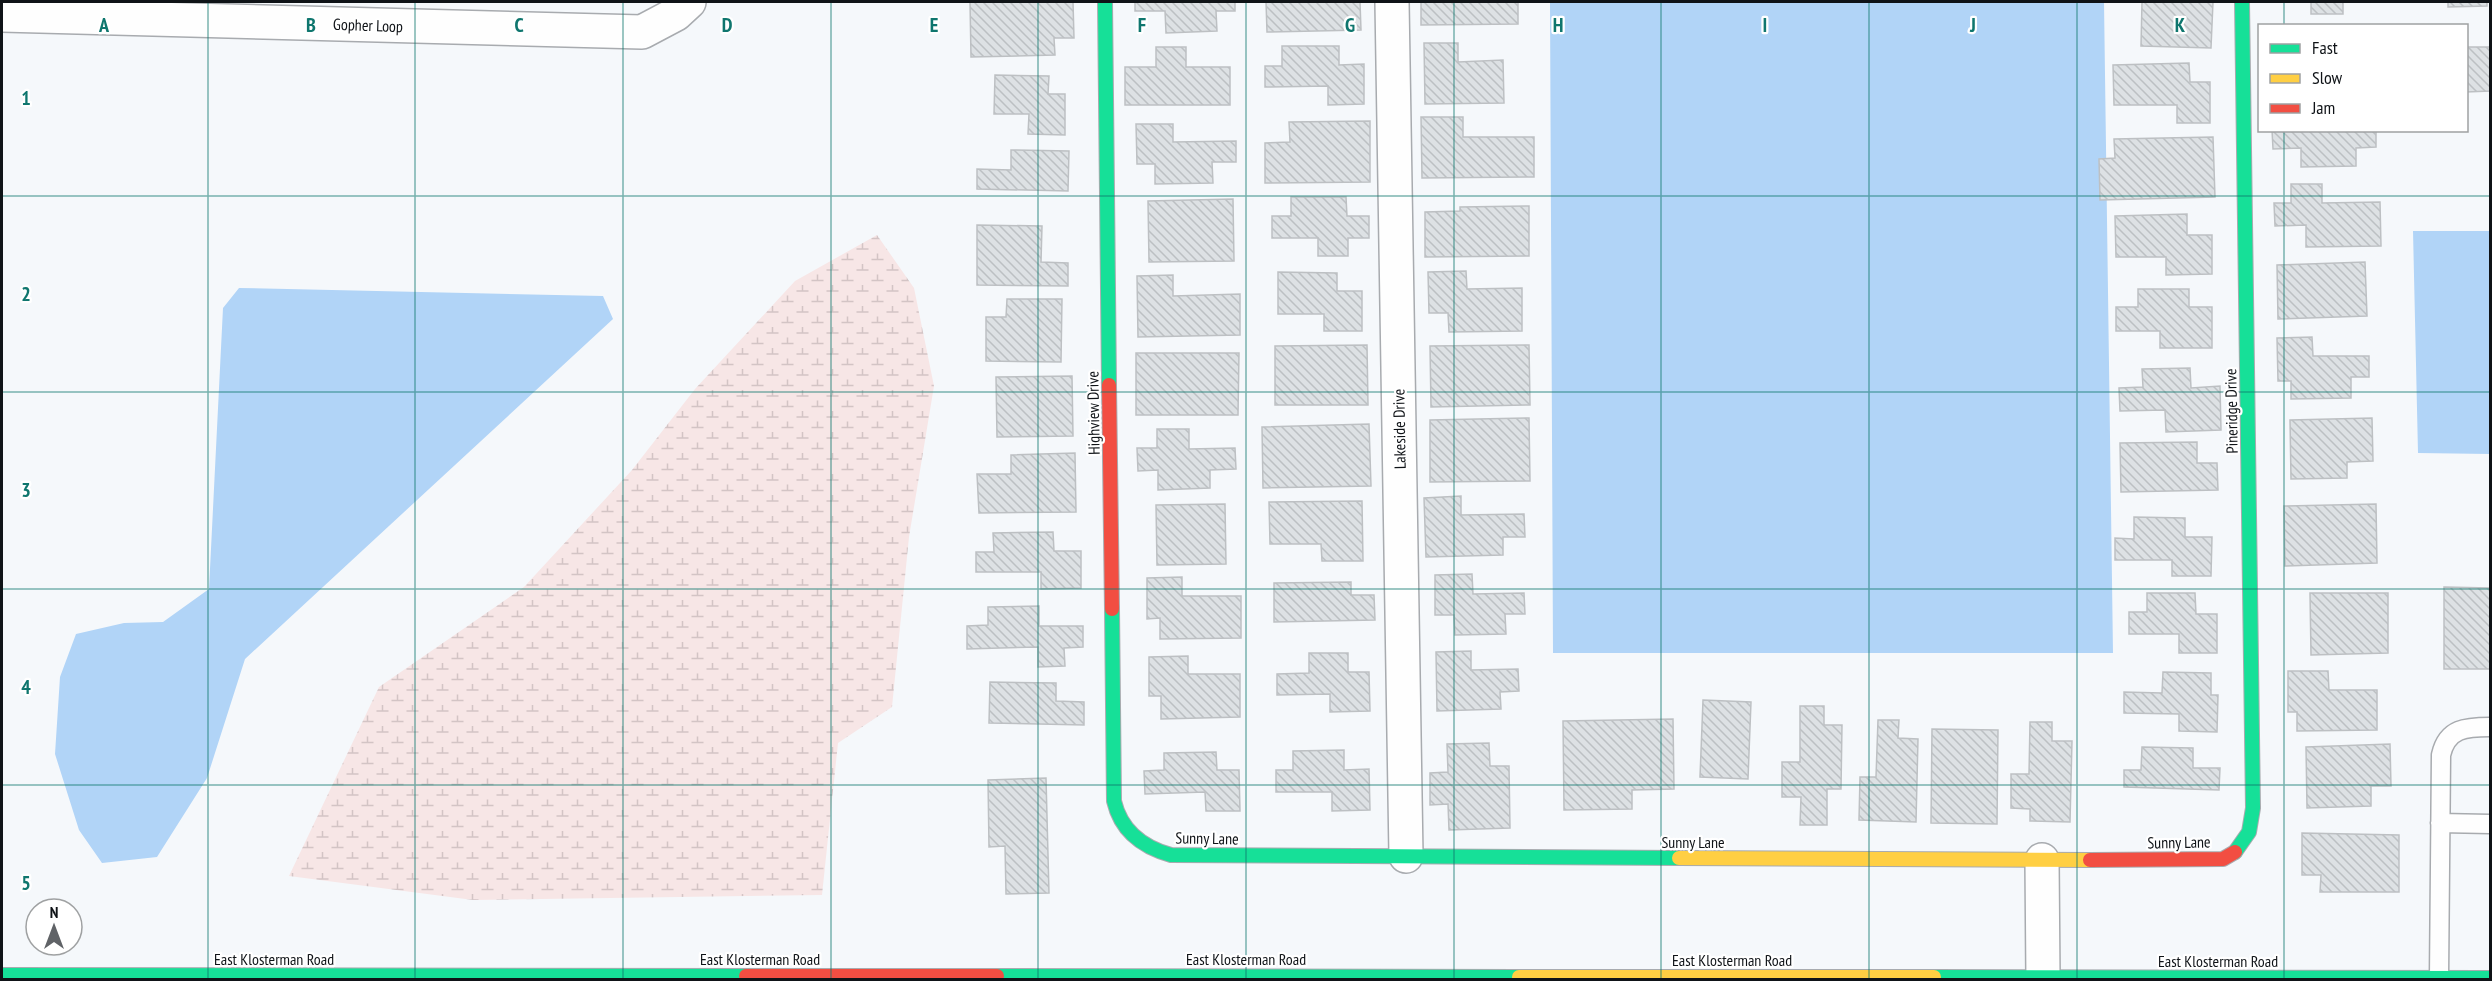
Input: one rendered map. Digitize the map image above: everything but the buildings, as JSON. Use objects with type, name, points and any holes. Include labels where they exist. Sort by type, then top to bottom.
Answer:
[{"type":"street","name":"Gopher Loop","points":[[2,15],[642,32],[676,14],[689,2]]},
{"type":"street","name":"Highview Drive","points":[[1105,2],[1114,801],[1116,814],[1121,824]]},
{"type":"street","name":"Lakeside Drive","points":[[1392,2],[1406,856]]},
{"type":"street","name":"Pineridge Drive","points":[[2242,2],[2253,819]]},
{"type":"street","name":"Sunny Lane","points":[[1121,824],[1155,852],[1171,855],[2042,860],[2223,859],[2245,845],[2253,819]]},
{"type":"street","points":[[2042,860],[2043,978]]},
{"type":"street","name":"East Klosterman Road","points":[[2,975],[2490,978]]},
{"type":"lane","points":[[2439,978],[2440,755],[2443,744],[2450,735],[2463,727],[2490,727]]},
{"type":"lane","points":[[2440,823],[2490,824]]},
{"type":"green space","points":[[877,235],[914,288],[934,386],[909,537],[892,707],[838,743],[822,895],[473,900],[289,876],[379,687],[524,587],[632,470],[695,389],[795,281]]},
{"type":"water","points":[[1550,2],[2104,2],[2113,653],[1553,653]]},
{"type":"water","points":[[2413,231],[2490,231],[2490,454],[2418,453]]},
{"type":"water","points":[[239,288],[603,296],[613,319],[245,659],[207,778],[157,857],[102,863],[79,830],[55,754],[60,677],[76,634],[124,623],[163,622],[209,589],[223,308]]},
{"type":"traffic: fast","points":[[1105,2],[1109,385]]},
{"type":"traffic: fast","points":[[2235,852],[2249,832],[2253,808],[2242,2]]},
{"type":"traffic: fast","points":[[1112,609],[1114,801],[1117,812],[1127,829],[1142,842],[1161,852],[1171,855],[1679,858]]},
{"type":"traffic: fast","points":[[2,975],[746,976]]},
{"type":"traffic: fast","points":[[997,976],[1519,977]]},
{"type":"traffic: fast","points":[[1934,977],[2490,978]]},
{"type":"traffic: slow","points":[[1679,858],[2090,860]]},
{"type":"traffic: slow","points":[[1519,977],[1934,977]]},
{"type":"traffic: jam","points":[[1109,385],[1112,609]]},
{"type":"traffic: jam","points":[[2090,860],[2223,859],[2235,852]]},
{"type":"traffic: jam","points":[[746,976],[997,976]]}]
